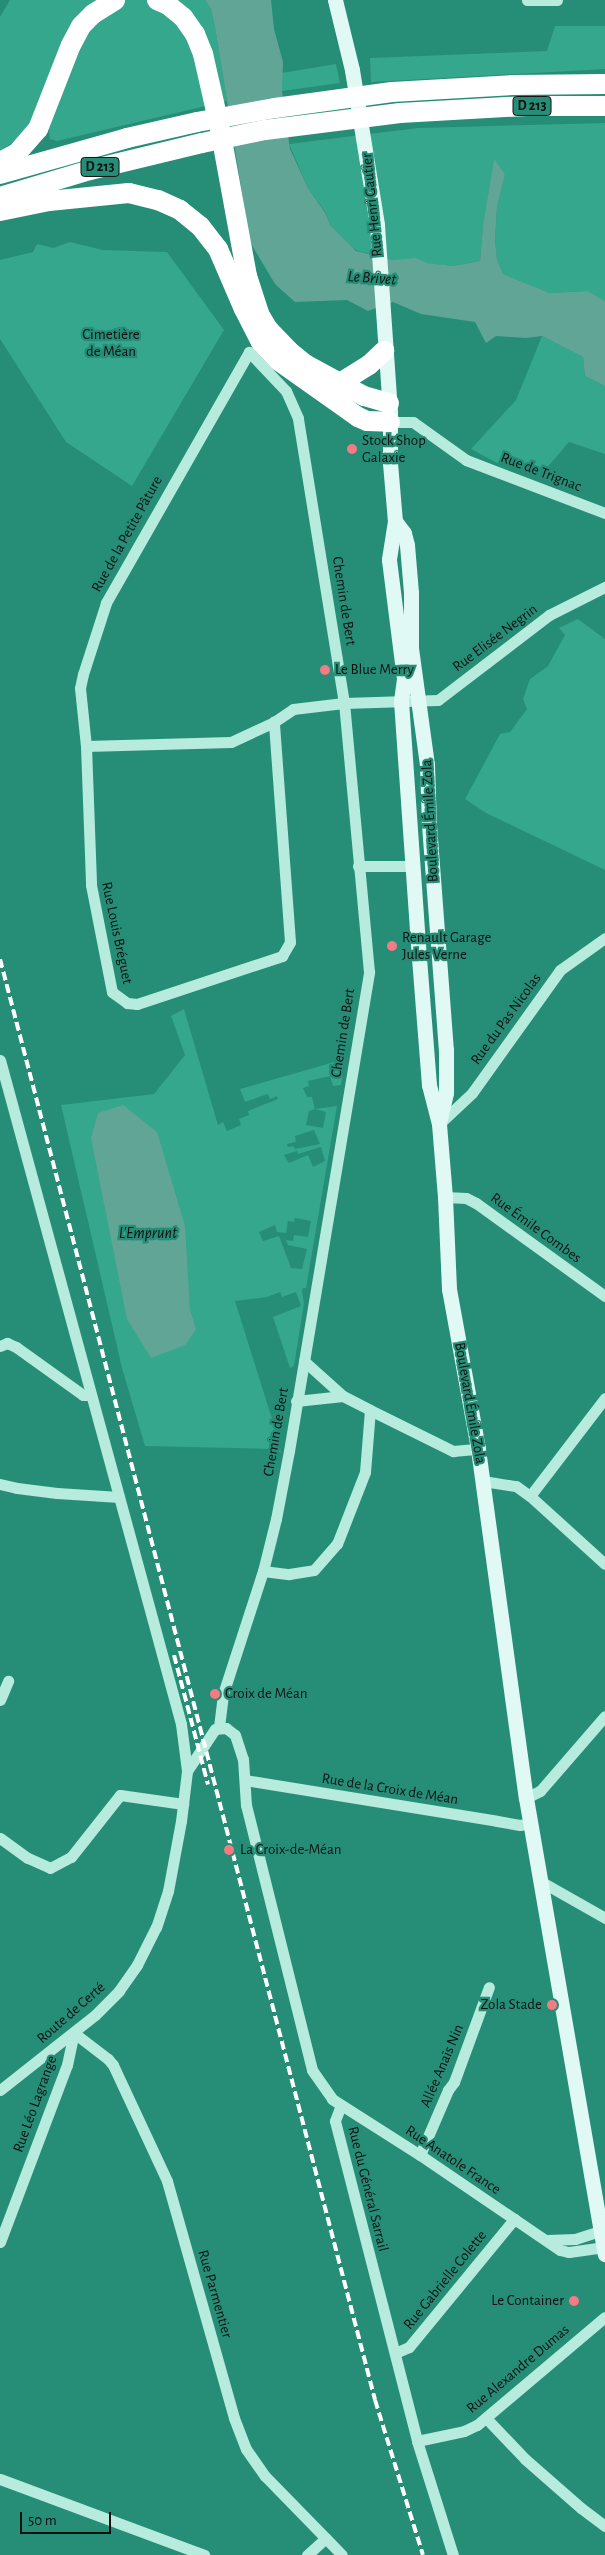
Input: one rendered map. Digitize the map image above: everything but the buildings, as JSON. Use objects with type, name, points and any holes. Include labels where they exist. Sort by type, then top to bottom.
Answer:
[{"type":"highway","points":[[0,162],[17,153],[38,129],[72,45],[82,26],[93,14],[115,0]]},
{"type":"highway","points":[[157,0],[168,5],[183,17],[195,34],[202,54],[220,129],[247,276],[259,314],[268,328],[289,351],[305,364],[364,396],[390,413]]},
{"type":"highway","name":"D 213","points":[[0,174],[117,140],[197,122],[275,108],[392,92],[513,85],[605,84]]},
{"type":"highway","name":"D 213","points":[[0,197],[90,170],[265,130],[400,114],[527,106],[605,106]]},
{"type":"highway","points":[[0,211],[49,201],[129,194],[158,200],[180,210],[200,226],[218,249],[244,309],[261,342],[278,361],[317,390],[367,421],[390,413]]},
{"type":"highway","points":[[340,383],[369,365],[384,351]]},
{"type":"main road","name":"Rue Henri Gautier","points":[[335,0],[354,79],[376,225],[390,413]]},
{"type":"main road","name":"Boulevard Émile Zola","points":[[390,413],[395,522],[389,560],[399,622],[404,679],[401,701],[412,866],[429,1085],[439,1124],[445,1197],[449,1290],[483,1481],[530,1823],[602,2229],[604,2251]]},
{"type":"main road","name":"Boulevard Émile Zola","points":[[395,522],[404,533],[407,544],[411,602],[411,648],[427,765],[429,825],[446,1050],[446,1092],[439,1124]]},
{"type":"street","points":[[527,0],[557,0]]},
{"type":"street","name":"Chemin de Bert","points":[[219,1727],[223,1694],[263,1570],[276,1519],[369,972],[344,703],[298,418],[286,391],[249,352]]},
{"type":"street","name":"Rue de la Petite Pâture","points":[[86,746],[80,688],[82,674],[106,603],[249,352]]},
{"type":"street","name":"Rue de Trignac","points":[[390,413],[413,422],[466,460],[605,512]]},
{"type":"street","name":"Rue Elisée Negrin","points":[[401,701],[438,700],[549,615],[605,587]]},
{"type":"street","points":[[86,746],[231,742],[274,722],[293,709],[344,703],[401,701]]},
{"type":"street","name":"Rue Louis Bréguet","points":[[86,746],[91,885],[108,972],[112,992],[127,1003],[137,1004],[282,956],[290,942],[274,722]]},
{"type":"street","points":[[358,866],[412,866]]},
{"type":"street","name":"Rue du Pas Nicolas","points":[[439,1124],[472,1092],[560,970],[605,938]]},
{"type":"street","points":[[0,1060],[4,1085],[116,1496],[181,1724],[187,1771]]},
{"type":"street","name":"Rue Émile Combes","points":[[445,1197],[466,1198],[476,1203],[605,1296]]},
{"type":"street","points":[[0,1346],[7,1343],[16,1347],[83,1395],[90,1395]]},
{"type":"street","points":[[304,1361],[343,1396],[370,1410],[453,1451],[478,1449]]},
{"type":"street","points":[[296,1401],[343,1396]]},
{"type":"street","points":[[530,1496],[605,1398]]},
{"type":"street","points":[[263,1570],[289,1574],[314,1570],[337,1544],[365,1472],[370,1410]]},
{"type":"street","points":[[483,1481],[516,1486],[530,1496],[605,1564]]},
{"type":"street","points":[[0,1484],[49,1492],[116,1496]]},
{"type":"street","points":[[0,1700],[8,1681]]},
{"type":"street","points":[[526,1798],[540,1791],[605,1716]]},
{"type":"street","points":[[187,1771],[205,1746],[211,1733],[219,1727],[232,1732],[237,1740],[245,1780],[246,1805],[312,2070],[332,2099],[341,2106]]},
{"type":"street","name":"Route de Certé","points":[[0,2090],[95,2016],[119,1991],[137,1965],[156,1927],[168,1891],[187,1771]]},
{"type":"street","name":"Rue de la Croix de Méan","points":[[245,1780],[520,1825],[530,1823]]},
{"type":"street","points":[[0,1838],[28,1858],[50,1868],[71,1857],[120,1795],[183,1804]]},
{"type":"street","points":[[540,1881],[605,1918]]},
{"type":"street","name":"Allée Anaïs Nin","points":[[420,2155],[448,2090],[454,2082],[489,1987]]},
{"type":"street","name":"Rue Léo Lagrange","points":[[0,2242],[67,2065],[74,2032]]},
{"type":"street","name":"Rue Parmentier","points":[[74,2032],[113,2064],[164,2173],[234,2418],[246,2449],[265,2476],[342,2555]]},
{"type":"street","name":"Rue Anatole France","points":[[341,2106],[420,2155],[560,2250],[604,2251]]},
{"type":"street","name":"Rue du Général Sarrail","points":[[341,2106],[336,2121],[417,2441],[453,2555]]},
{"type":"street","name":"Rue Gabrielle Colette","points":[[395,2354],[409,2347],[514,2219]]},
{"type":"street","points":[[547,2240],[575,2239],[602,2229]]},
{"type":"street","name":"Rue Alexandre Dumas","points":[[417,2441],[464,2431],[486,2418],[605,2317]]},
{"type":"street","points":[[486,2418],[525,2459],[581,2508],[605,2526]]},
{"type":"street","points":[[0,2479],[204,2555]]},
{"type":"street","points":[[307,2555],[326,2538]]},
{"type":"green space","points":[[10,0],[205,0],[211,9],[227,101],[57,141],[50,139],[49,129],[30,124],[13,142],[0,151],[0,17]]},
{"type":"green space","points":[[555,26],[605,26],[605,69],[371,82],[370,58],[547,51]]},
{"type":"green space","points":[[336,64],[340,83],[282,91],[282,73]]},
{"type":"green space","points":[[605,123],[605,301],[588,291],[550,293],[503,274],[497,259],[495,240],[497,207],[505,174],[494,160],[483,226],[480,261],[453,266],[393,260],[358,251],[349,245],[330,225],[326,213],[308,188],[289,144],[418,128]]},
{"type":"green space","name":"Cimetière de Méan","points":[[70,242],[103,250],[167,252],[224,330],[132,486],[66,442],[0,339],[0,260],[33,252],[37,244],[53,248]]},
{"type":"green space","points":[[542,336],[583,357],[585,376],[605,386],[605,454],[569,442],[545,470],[497,463],[471,449],[516,400]]},
{"type":"green space","points":[[578,619],[605,639],[605,870],[486,813],[465,799],[500,734],[510,732],[527,709],[523,699],[530,679],[548,666],[565,635],[559,628]]},
{"type":"green space","points":[[184,1009],[218,1125],[223,1122],[227,1131],[241,1125],[239,1119],[249,1115],[248,1111],[278,1099],[277,1096],[270,1099],[268,1094],[245,1102],[240,1089],[345,1059],[341,1085],[333,1086],[330,1076],[308,1081],[309,1086],[303,1088],[307,1097],[312,1097],[315,1109],[337,1106],[306,1288],[303,1288],[302,1291],[304,1303],[294,1366],[290,1368],[273,1317],[301,1306],[296,1292],[282,1297],[280,1292],[267,1297],[235,1301],[281,1453],[272,1449],[145,1446],[122,1368],[61,1105],[154,1094],[185,1055],[171,1016]],"holes":[[[315,1109],[326,1112],[323,1128],[306,1125],[309,1111]],[[314,1130],[320,1144],[295,1149],[293,1146],[288,1147],[287,1144],[296,1142],[295,1136]],[[321,1147],[325,1161],[313,1167],[308,1155],[289,1163],[284,1155],[297,1151],[298,1154]],[[295,1218],[311,1221],[308,1237],[294,1235],[293,1241],[286,1240],[288,1245],[307,1249],[302,1269],[291,1268],[279,1236],[263,1241],[259,1232],[275,1225],[277,1232],[286,1233],[288,1221],[294,1222]]]},
{"type":"water","name":"Le Brivet","points":[[205,0],[271,0],[274,29],[283,62],[282,91],[290,149],[308,188],[326,214],[330,225],[356,251],[393,260],[416,258],[427,263],[453,266],[480,261],[483,225],[494,159],[505,174],[497,207],[495,240],[497,259],[503,274],[550,293],[588,291],[605,301],[605,386],[585,376],[583,357],[542,336],[526,338],[496,336],[486,343],[475,322],[421,314],[393,302],[368,311],[347,300],[295,302],[275,284],[250,242],[216,33],[211,9]]},
{"type":"water","name":"L'Emprunt","points":[[123,1105],[157,1132],[185,1226],[190,1310],[196,1329],[185,1345],[151,1358],[127,1319],[91,1138],[98,1113]]},
{"type":"railway","points":[[0,959],[375,2400],[423,2555]]},
{"type":"railway","points":[[174,1655],[208,1785]]},
{"type":"place","name":"Stock Shop Galaxie","points":[[352,449]]},
{"type":"place","name":"Le Blue Merry","points":[[325,670]]},
{"type":"place","name":"Renault Garage Jules Verne","points":[[392,946]]},
{"type":"place","name":"Croix de Méan","points":[[215,1694]]},
{"type":"place","name":"La Croix-de-Méan","points":[[229,1850]]},
{"type":"place","name":"Zola Stade","points":[[552,2005]]},
{"type":"place","name":"Le Container","points":[[574,2301]]}]
